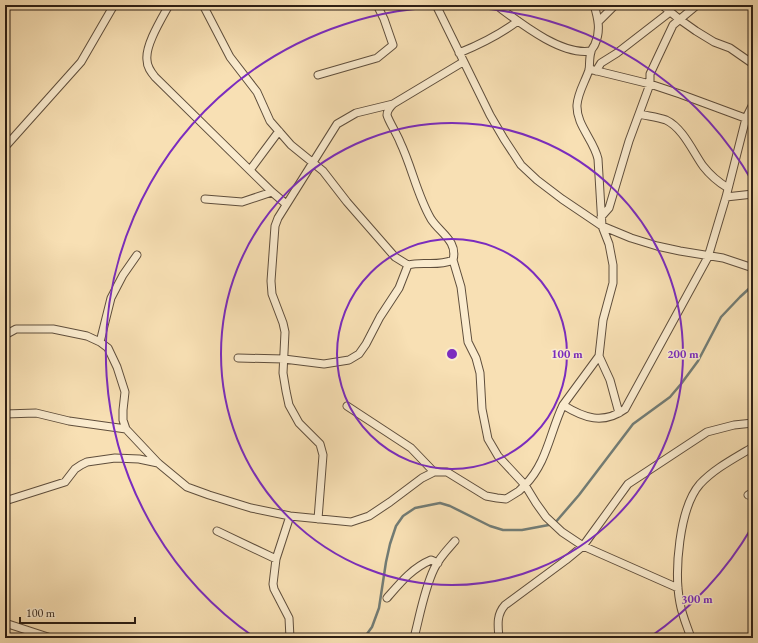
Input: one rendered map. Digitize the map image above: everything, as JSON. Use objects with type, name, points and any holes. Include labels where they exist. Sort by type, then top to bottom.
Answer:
[{"type":"street","points":[[5,147],[81,62],[114,5]]},
{"type":"street","points":[[169,5],[157,26],[147,52],[146,61],[149,69],[155,77],[286,204]]},
{"type":"street","points":[[203,5],[230,57],[257,92],[270,121],[291,145],[322,171],[395,257],[408,265],[415,263],[437,264],[453,260]]},
{"type":"street","points":[[318,75],[377,58],[393,45],[384,19],[377,5]]},
{"type":"street","points":[[436,5],[490,116],[521,165],[537,180],[602,226],[631,238],[657,246],[708,257],[723,258],[753,268]]},
{"type":"street","points":[[496,5],[518,21],[561,46],[572,51],[591,51]]},
{"type":"street","points":[[592,70],[591,51],[598,33],[599,21],[594,5]]},
{"type":"street","points":[[599,21],[616,5]]},
{"type":"street","points":[[662,5],[679,19],[714,42],[730,48],[753,64]]},
{"type":"street","points":[[601,217],[609,208],[629,141],[650,84],[650,74],[673,25],[697,5]]},
{"type":"street","points":[[5,335],[16,329],[53,329],[86,336],[100,342],[108,348],[119,373],[125,392],[123,420],[126,429],[158,463],[187,486],[202,492],[251,508],[290,516],[350,522],[369,516],[422,478],[434,472],[447,472],[486,496],[506,499],[519,491],[533,477],[547,451],[563,405],[599,356],[603,320],[613,283],[613,265],[609,244],[602,226],[598,159],[596,150],[578,118],[577,106],[579,93],[592,70],[617,53],[670,12]]},
{"type":"street","points":[[459,53],[485,42],[503,32],[518,21]]},
{"type":"street","points":[[463,62],[393,104],[388,109],[387,115],[401,144],[413,178],[431,219],[454,246],[455,254],[453,260],[461,287],[468,342],[476,358],[480,373],[482,410],[488,439],[498,456],[525,485],[546,517],[562,532],[583,546],[678,588]]},
{"type":"street","points":[[592,70],[650,84],[749,120]]},
{"type":"street","points":[[318,519],[323,456],[320,444],[299,423],[290,405],[283,373],[285,332],[272,294],[271,281],[275,226],[286,204],[337,124],[356,113],[393,104]]},
{"type":"street","points":[[563,405],[576,413],[588,417],[606,418],[619,413],[624,409],[633,395],[708,257],[753,104]]},
{"type":"street","points":[[639,114],[668,122],[686,139],[712,176],[728,188]]},
{"type":"street","points":[[250,170],[279,131]]},
{"type":"street","points":[[204,199],[242,202],[272,192]]},
{"type":"street","points":[[726,197],[753,194]]},
{"type":"street","points":[[100,342],[111,298],[122,275],[137,255]]},
{"type":"street","points":[[238,358],[284,359],[324,364],[349,360],[359,354],[399,288],[408,265]]},
{"type":"street","points":[[599,356],[610,380],[619,413]]},
{"type":"street","points":[[347,406],[411,448],[434,472]]},
{"type":"street","points":[[5,414],[36,413],[69,421],[126,429]]},
{"type":"street","points":[[499,638],[498,620],[501,610],[505,605],[583,546],[628,484],[707,432],[734,425],[753,423]]},
{"type":"street","points":[[691,638],[680,604],[678,588],[679,550],[684,520],[690,499],[700,485],[713,472],[753,447]]},
{"type":"street","points":[[5,501],[65,482],[75,469],[87,462],[115,458],[139,459],[158,463]]},
{"type":"street","points":[[290,516],[276,559],[273,584],[274,589],[289,618],[290,638]]},
{"type":"street","points":[[217,531],[276,559]]},
{"type":"street","points":[[414,638],[428,585],[443,554],[455,541]]},
{"type":"street","points":[[387,598],[403,578],[424,563],[431,560],[438,563]]},
{"type":"street","points":[[5,623],[51,638]]},
{"type":"waterway","points":[[364,638],[372,627],[379,608],[390,544],[396,526],[403,516],[415,508],[440,503],[450,506],[490,526],[503,530],[522,530],[554,524],[579,495],[633,424],[670,397],[681,384],[698,361],[721,317],[753,285]]}]
